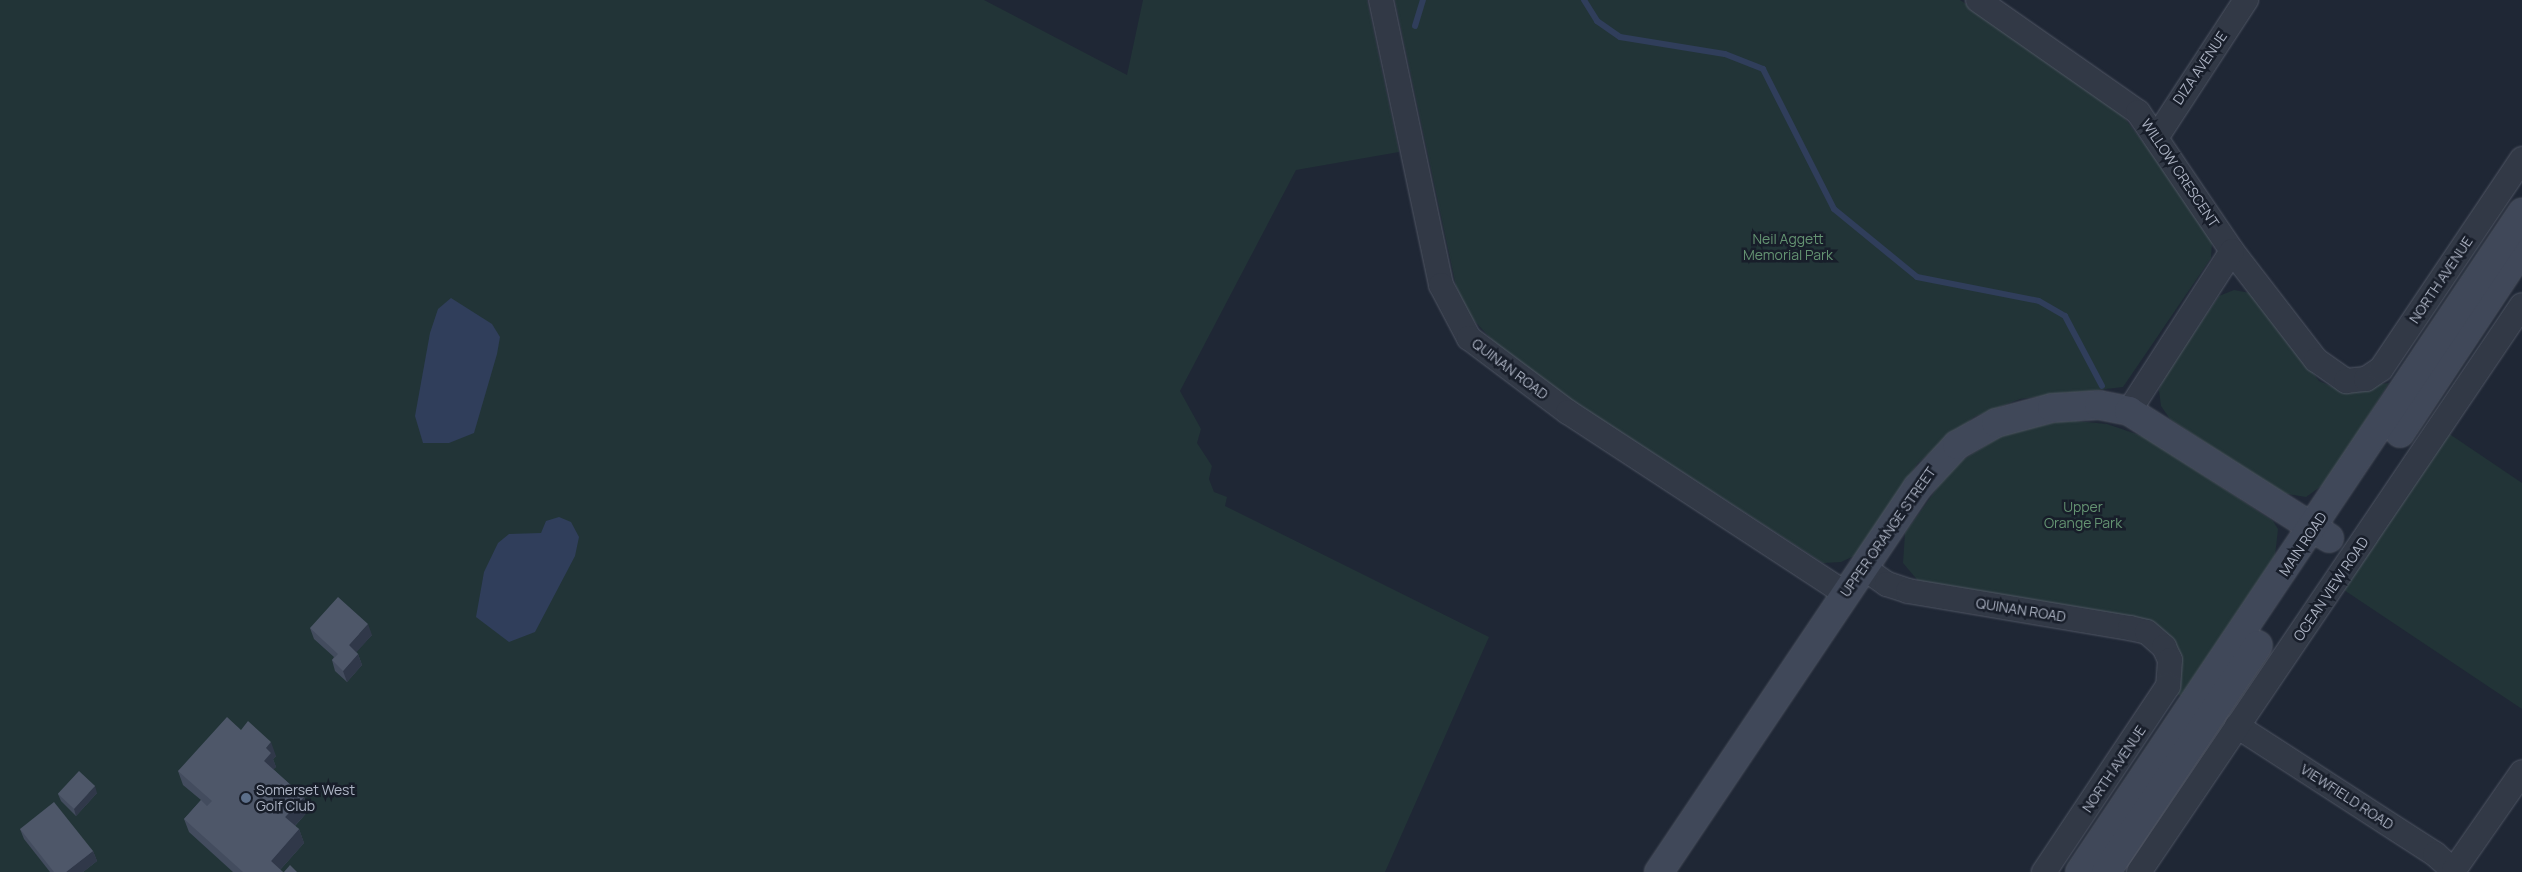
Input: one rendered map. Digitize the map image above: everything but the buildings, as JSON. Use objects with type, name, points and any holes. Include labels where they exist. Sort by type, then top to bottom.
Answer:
[{"type":"main road","name":"MAIN ROAD","points":[[2106,872],[2522,213]]},
{"type":"main road","name":"MAIN ROAD","points":[[2080,872],[2522,249]]},
{"type":"main road","name":"UPPER ORANGE STREET","points":[[1659,872],[1845,593],[1929,471],[1971,436],[2008,418],[2052,408],[2099,405],[2129,411],[2321,534]]},
{"type":"street","name":"QUINAN ROAD","points":[[1381,0],[1441,285],[1469,338],[1504,368],[1845,593]]},
{"type":"street","name":"WILLOW CRESCENT","points":[[1978,0],[2116,94],[2138,112],[2232,251],[2316,360],[2346,381]]},
{"type":"street","name":"DIZA AVENUE","points":[[2156,138],[2246,0]]},
{"type":"street","name":"NORTH AVENUE","points":[[2346,381],[2366,379],[2381,369],[2522,159]]},
{"type":"street","points":[[2129,411],[2232,251]]},
{"type":"street","name":"OCEAN VIEW ROAD","points":[[2139,872],[2522,305]]},
{"type":"street","name":"QUINAN ROAD","points":[[1864,568],[1887,584],[1908,591],[2147,632],[2164,647],[2170,660]]},
{"type":"street","name":"NORTH AVENUE","points":[[2044,872],[2160,700],[2168,686],[2170,660]]},
{"type":"street","name":"VIEWFIELD ROAD","points":[[2237,726],[2454,871]]},
{"type":"street","points":[[2454,871],[2522,772]]},
{"type":"green space","name":"Somerset West Golf Club","points":[[0,0],[984,0],[1127,75],[1143,0],[1367,0],[1399,152],[1296,170],[1180,391],[1201,429],[1197,443],[1212,466],[1209,479],[1214,492],[1227,497],[1225,506],[1489,637],[1385,872],[0,872]]},
{"type":"green space","name":"Neil Aggett Memorial Park","points":[[1395,0],[1960,0],[2113,103],[2182,193],[2212,242],[2211,258],[2123,387],[2020,399],[1974,417],[1918,463],[1856,555],[1841,562],[1823,563],[1559,392],[1494,342],[1470,316],[1456,286]]},
{"type":"green space","points":[[2234,290],[2250,293],[2261,303],[2319,381],[2340,390],[2389,383],[2327,482],[2306,497],[2281,493],[2170,419],[2161,406],[2159,390],[2165,375],[2219,296]]},
{"type":"green space","name":"Upper Orange Park","points":[[2066,420],[2107,424],[2145,437],[2273,521],[2278,529],[2275,556],[2181,696],[2175,693],[2177,649],[1920,583],[1903,563],[1905,533],[1953,466],[2006,433]]},
{"type":"green space","points":[[2448,433],[2522,483],[2522,709],[2344,590]]},
{"type":"water","points":[[451,298],[492,324],[500,337],[497,354],[474,433],[449,443],[423,443],[415,416],[430,333],[438,309]]},
{"type":"water","points":[[559,517],[571,522],[579,537],[575,556],[535,632],[509,642],[476,617],[484,572],[498,543],[509,534],[541,533],[546,521]]},
{"type":"waterway","points":[[1415,26],[1423,0]]},
{"type":"waterway","points":[[1584,0],[1597,21],[1620,37],[1725,54],[1763,69],[1834,209],[1917,277],[2039,301],[2065,316],[2102,386]]},
{"type":"place","name":"Somerset West Golf Club","points":[[246,798]]}]
